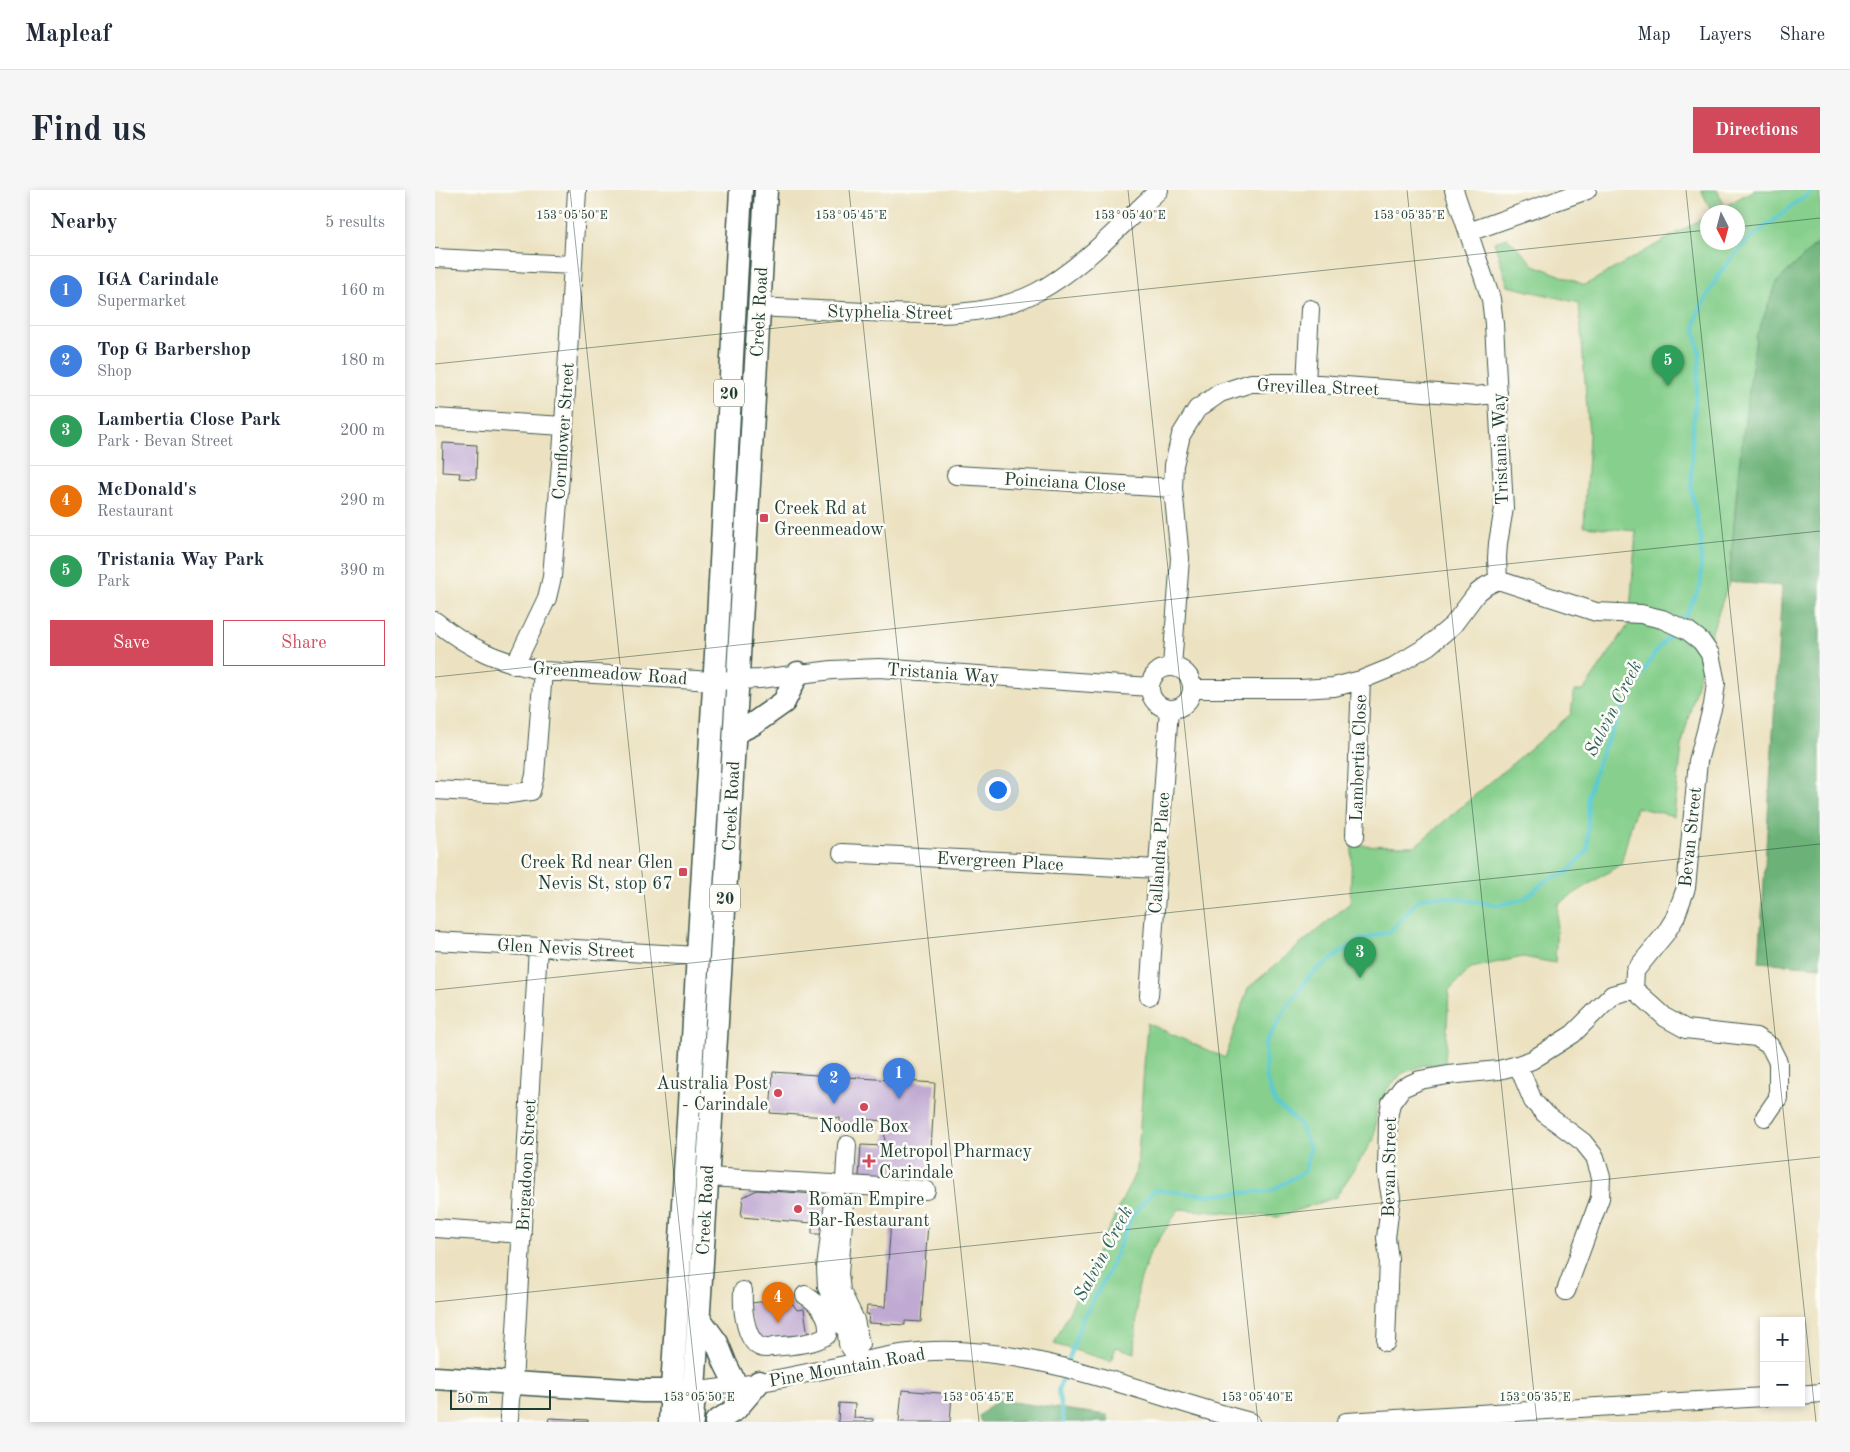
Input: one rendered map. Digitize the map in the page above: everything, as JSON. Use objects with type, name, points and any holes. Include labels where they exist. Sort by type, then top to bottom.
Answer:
[{"type":"main road","name":"Creek Road","points":[[670,1422],[741,190]]},
{"type":"main road","name":"Creek Road","points":[[692,1422],[735,733],[766,190]]},
{"type":"main road","points":[[735,733],[753,724],[784,702],[798,673]]},
{"type":"main road","points":[[699,1318],[717,1343],[737,1387]]},
{"type":"main road","name":"Pine Mountain Road","points":[[435,1378],[694,1391]]},
{"type":"main road","points":[[716,1422],[736,1409],[759,1382]]},
{"type":"street","name":"Cornflower Street","points":[[515,665],[547,598],[554,559],[564,426],[577,190]]},
{"type":"street","name":"Styphelia Street","points":[[759,307],[933,316],[969,313],[1011,304],[1038,292],[1072,270],[1159,190]]},
{"type":"street","name":"Tristania Way","points":[[1455,190],[1491,300],[1495,324],[1504,508],[1497,543],[1498,580]]},
{"type":"street","points":[[1469,232],[1587,190]]},
{"type":"street","points":[[435,258],[573,265]]},
{"type":"street","points":[[1306,383],[1310,309]]},
{"type":"street","name":"Grevillea Street","points":[[1171,667],[1180,558],[1173,488],[1174,465],[1181,435],[1197,409],[1220,393],[1251,383],[1306,383],[1477,396],[1498,393]]},
{"type":"street","points":[[435,418],[564,426]]},
{"type":"street","name":"Poinciana Close","points":[[956,475],[1173,488]]},
{"type":"street","points":[[1192,689],[1301,689],[1334,687],[1361,680],[1393,667],[1428,646],[1453,625],[1477,593],[1498,580]]},
{"type":"street","name":"Bevan Street","points":[[1385,1342],[1389,1260],[1386,1238],[1391,1198],[1387,1174],[1388,1118],[1391,1103],[1402,1088],[1420,1080],[1518,1066],[1532,1060],[1573,1034],[1612,995],[1633,989],[1635,971],[1665,934],[1675,918],[1686,888],[1697,760],[1713,705],[1716,683],[1710,654],[1701,641],[1688,631],[1662,619],[1641,614],[1596,612],[1498,580]]},
{"type":"street","name":"Greenmeadow Road","points":[[435,621],[462,642],[475,649],[515,665],[543,671],[713,681],[737,680]]},
{"type":"street","points":[[1171,667],[1180,669],[1187,674],[1191,681],[1192,689],[1190,697],[1185,704],[1169,709],[1161,707],[1155,702],[1150,686],[1157,672],[1171,667]]},
{"type":"street","name":"Tristania Way","points":[[737,680],[832,670],[879,668],[1150,686]]},
{"type":"street","points":[[435,790],[509,794],[531,791],[535,775],[543,671]]},
{"type":"street","name":"Lambertia Close","points":[[1355,836],[1361,680]]},
{"type":"street","name":"Callandra Place","points":[[1149,996],[1169,709]]},
{"type":"street","name":"Evergreen Place","points":[[842,853],[1158,870]]},
{"type":"street","name":"Glen Nevis Street","points":[[435,941],[698,956]]},
{"type":"street","name":"Brigadoon Street","points":[[509,1418],[513,1383],[539,947]]},
{"type":"street","points":[[1633,989],[1666,1018],[1686,1029],[1756,1038],[1770,1046],[1779,1062],[1778,1098],[1765,1117]]},
{"type":"street","points":[[1518,1066],[1533,1102],[1544,1113],[1583,1142],[1595,1157],[1601,1177],[1600,1198],[1566,1291]]},
{"type":"street","points":[[847,1145],[826,1266],[827,1287],[847,1332],[849,1344],[860,1362]]},
{"type":"street","points":[[833,1156],[838,1158],[840,1162],[841,1186],[848,1220],[841,1291],[855,1320],[861,1341],[860,1362]]},
{"type":"street","points":[[707,1177],[927,1190]]},
{"type":"street","points":[[435,1228],[521,1234]]},
{"type":"street","points":[[743,1291],[742,1306],[752,1342],[762,1348],[800,1344],[823,1338],[827,1335],[829,1328],[827,1316],[815,1302],[805,1295]]},
{"type":"street","name":"Pine Mountain Road","points":[[694,1391],[737,1387],[900,1354],[935,1351],[963,1352],[1026,1359],[1103,1379],[1250,1422]]},
{"type":"street","points":[[1805,1395],[1820,1394]]},
{"type":"street","points":[[1346,1422],[1760,1397]]},
{"type":"green space","points":[[1701,190],[1717,190],[1724,205],[1708,205]]},
{"type":"green space","points":[[1754,190],[1820,190],[1820,241],[1777,282],[1739,466],[1729,582],[1706,649],[1683,739],[1674,816],[1636,807],[1621,864],[1558,904],[1555,963],[1523,957],[1471,968],[1449,991],[1445,1064],[1424,1065],[1403,1073],[1388,1088],[1377,1105],[1374,1139],[1336,1197],[1278,1217],[1179,1209],[1150,1253],[1138,1288],[1135,1353],[1116,1347],[1111,1361],[1054,1344],[1137,1169],[1147,1023],[1225,1058],[1248,988],[1350,903],[1352,845],[1415,846],[1571,714],[1574,691],[1583,691],[1629,624],[1636,531],[1584,526],[1589,435],[1579,303],[1508,286],[1494,242],[1508,238],[1534,265],[1585,285],[1700,220],[1700,250],[1745,250],[1745,205],[1727,205]]},
{"type":"green space","points":[[1820,241],[1820,967],[1759,962],[1782,586],[1729,582],[1739,466],[1756,337],[1777,282]]},
{"type":"green space","points":[[997,1400],[1107,1415],[1109,1422],[981,1422],[979,1416]]},
{"type":"building","points":[[443,443],[477,445],[476,479],[459,478],[460,473],[442,472]]},
{"type":"building","points":[[773,1072],[935,1083],[929,1181],[859,1177],[861,1145],[884,1146],[886,1121],[859,1119],[859,1124],[840,1123],[840,1118],[770,1113]]},
{"type":"building","points":[[757,1190],[815,1194],[825,1203],[822,1234],[812,1234],[812,1223],[741,1217],[743,1197]]},
{"type":"building","points":[[891,1220],[928,1223],[921,1322],[905,1321],[905,1325],[868,1323],[869,1314],[866,1314],[867,1306],[885,1307]]},
{"type":"building","points":[[759,1302],[792,1303],[797,1310],[804,1309],[808,1336],[760,1344],[746,1304]]},
{"type":"building","points":[[902,1390],[952,1394],[950,1422],[899,1422]]},
{"type":"building","points":[[839,1403],[855,1404],[854,1418],[873,1419],[873,1422],[838,1422]]},
{"type":"building","points":[[549,1418],[588,1420],[588,1422],[548,1422]]},
{"type":"waterway","name":"Salvin Creek","points":[[1680,621],[1687,613],[1701,584],[1701,538],[1691,489],[1692,436],[1700,356],[1695,328],[1697,315],[1720,272],[1747,241],[1813,190]]},
{"type":"waterway","name":"Salvin Creek","points":[[1067,1364],[1081,1322],[1108,1273],[1131,1217],[1154,1190],[1206,1195],[1270,1191],[1304,1172],[1310,1149],[1299,1123],[1275,1103],[1266,1077],[1265,1044],[1287,1007],[1311,974],[1359,940],[1391,931],[1419,899],[1437,896],[1499,905],[1524,899],[1545,881],[1568,872],[1588,850],[1588,795],[1602,751],[1626,702],[1655,653],[1674,629]]},
{"type":"waterway","name":"Salvin Creek","points":[[1064,1373],[1058,1391],[1064,1422]]},
{"type":"place","name":"Tristania Way Park","points":[[1668,386]]},
{"type":"place","name":"Creek Rd at Greenmeadow","points":[[764,518]]},
{"type":"place","name":"Creek Rd near Glen Nevis St, stop 67","points":[[683,872]]},
{"type":"place","name":"Lambertia Close Park","points":[[1360,978]]},
{"type":"place","name":"Australia Post - Carindale","points":[[778,1093]]},
{"type":"place","name":"IGA Carindale","points":[[899,1099]]},
{"type":"place","name":"Top G Barbershop","points":[[834,1104]]},
{"type":"place","name":"Noodle Box","points":[[864,1107]]},
{"type":"place","name":"Metropol Pharmacy Carindale","points":[[869,1161]]},
{"type":"place","name":"Roman Empire Bar-Restaurant","points":[[798,1209]]},
{"type":"place","name":"McDonald's","points":[[778,1323]]}]
